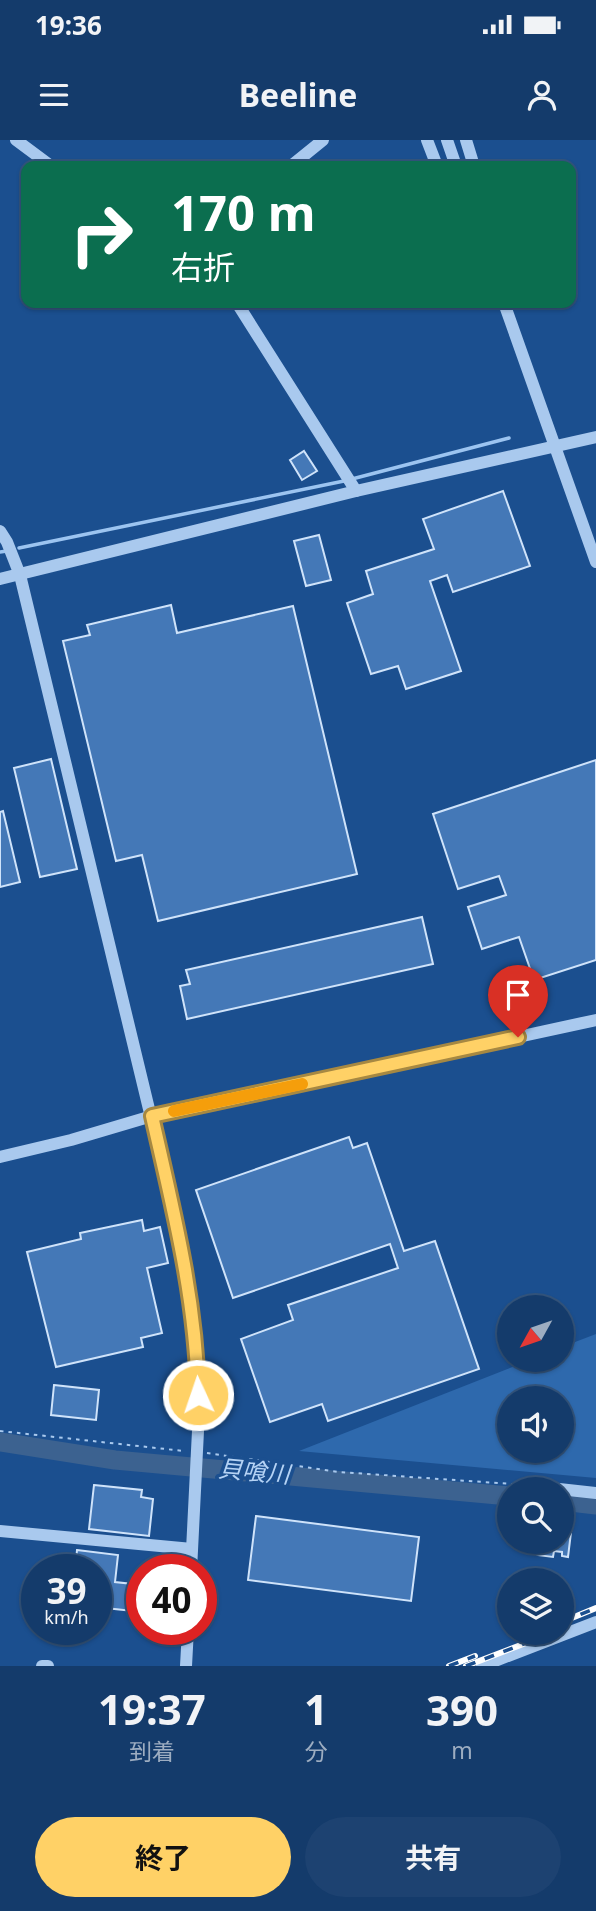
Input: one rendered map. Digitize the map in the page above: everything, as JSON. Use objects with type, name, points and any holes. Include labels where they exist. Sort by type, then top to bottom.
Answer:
[{"type":"street","points":[[16,140],[44,161]]},
{"type":"street","points":[[297,161],[323,140]]},
{"type":"street","points":[[427,140],[435,161]]},
{"type":"street","points":[[447,140],[454,161]]},
{"type":"street","points":[[466,140],[472,161]]},
{"type":"street","points":[[240,308],[356,491]]},
{"type":"street","points":[[506,308],[596,562]]},
{"type":"street","points":[[0,579],[356,491],[596,437]]},
{"type":"street","points":[[0,531],[8,542],[20,575],[184,1254],[198,1378],[192,1554]]},
{"type":"street","points":[[0,1157],[152,1116],[596,1020]]},
{"type":"street","points":[[574,1491],[596,1493]]},
{"type":"street","points":[[0,1531],[192,1549]]},
{"type":"street","points":[[482,1666],[500,1662],[596,1622]]},
{"type":"street","points":[[186,1666],[187,1645]]},
{"type":"street","points":[[42,1666],[48,1666]]},
{"type":"path","points":[[0,1431],[340,1472],[497,1483]]},
{"type":"shaded area","points":[[596,1334],[596,1478],[299,1451],[500,1372],[574,1372],[574,1342]]},
{"type":"building","points":[[304,451],[317,471],[302,480],[290,460]]},
{"type":"building","points":[[503,491],[530,566],[453,592],[447,575],[430,581],[461,671],[406,689],[398,666],[371,674],[347,603],[373,594],[366,571],[434,549],[423,519]]},
{"type":"building","points":[[319,535],[331,580],[306,586],[294,541]]},
{"type":"building","points":[[171,605],[177,633],[293,606],[357,874],[158,921],[142,855],[116,861],[63,641],[90,635],[87,625]]},
{"type":"building","points":[[51,759],[77,869],[40,877],[14,768]]},
{"type":"building","points":[[596,760],[596,960],[534,980],[519,937],[482,949],[468,907],[506,895],[499,876],[458,889],[433,814]]},
{"type":"building","points":[[3,811],[20,882],[0,887],[0,812]]},
{"type":"building","points":[[422,917],[433,964],[187,1019],[180,986],[190,984],[186,970]]},
{"type":"building","points":[[349,1137],[353,1148],[367,1143],[404,1251],[435,1241],[479,1369],[328,1421],[322,1404],[270,1422],[241,1339],[293,1320],[288,1305],[398,1268],[390,1244],[233,1298],[196,1190]]},
{"type":"building","points":[[142,1220],[144,1231],[160,1227],[168,1263],[147,1268],[162,1333],[141,1338],[143,1347],[56,1367],[27,1252],[81,1239],[80,1233]]},
{"type":"building","points":[[54,1385],[99,1390],[96,1420],[51,1415]]},
{"type":"building","points":[[94,1485],[142,1490],[141,1497],[153,1499],[149,1536],[89,1529]]},
{"type":"building","points":[[256,1516],[419,1537],[411,1601],[248,1580]]},
{"type":"building","points":[[77,1550],[110,1554],[77,1554]]},
{"type":"building","points":[[112,1554],[118,1555],[115,1582],[126,1583],[126,1610],[112,1609]]},
{"type":"building","points":[[537,1554],[554,1554],[553,1557]]},
{"type":"waterway","points":[[352,479],[509,438]]},
{"type":"waterway","points":[[19,548],[344,481]]},
{"type":"waterway","points":[[0,552],[7,551]]},
{"type":"waterway","name":"貝喰川","points":[[0,1442],[115,1460],[497,1495]]},
{"type":"waterway","name":"貝喰川","points":[[574,1502],[596,1505]]},
{"type":"railway","points":[[574,1617],[596,1608]]},
{"type":"railway","points":[[466,1666],[521,1645]]},
{"type":"railway","points":[[449,1666],[475,1656]]},
{"type":"slow traffic","points":[[174,1111],[302,1084]]},
{"type":"route","points":[[198,1395],[192,1310],[184,1254],[152,1116],[518,1037]]}]
